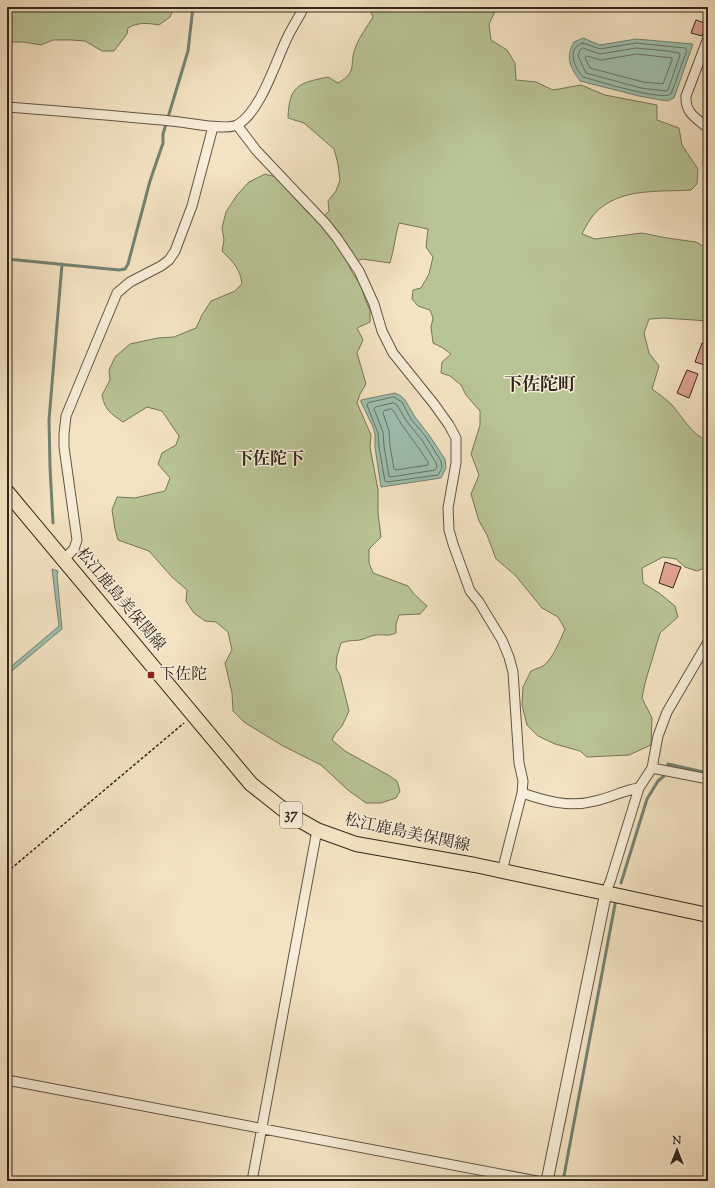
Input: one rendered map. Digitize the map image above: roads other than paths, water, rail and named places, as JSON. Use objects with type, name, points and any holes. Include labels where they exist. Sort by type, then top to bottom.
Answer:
[{"type":"main road","name":"松江鹿島美保関線","points":[[7,492],[64,558],[193,716],[251,784],[289,814],[316,830],[356,844],[502,871],[708,915]]},
{"type":"street","points":[[7,106],[213,126],[230,127],[237,125],[248,115],[258,101],[288,36],[304,7]]},
{"type":"street","points":[[708,38],[686,96],[686,104],[691,114],[708,128]]},
{"type":"street","points":[[237,125],[256,150],[325,223],[337,238],[359,271],[374,304],[382,331],[393,353],[434,404],[456,438],[456,463],[448,508],[449,530],[470,591],[502,640],[510,657],[513,672],[519,763],[523,781],[522,793],[502,871]]},
{"type":"street","points":[[64,558],[74,549],[77,540],[64,447],[66,416],[117,293],[130,282],[165,263],[175,252],[192,206],[213,126]]},
{"type":"street","points":[[547,1181],[606,892],[639,788],[652,768],[658,736],[667,712],[708,642]]},
{"type":"street","points":[[652,768],[708,779]]},
{"type":"street","points":[[522,793],[551,802],[575,805],[594,802],[639,788]]},
{"type":"street","points":[[252,1181],[316,830]]},
{"type":"street","points":[[7,1080],[537,1181]]},
{"type":"water","points":[[583,38],[600,45],[636,39],[693,44],[674,98],[667,101],[639,96],[580,81],[571,66],[569,57],[571,47],[574,42]]},
{"type":"water","points":[[395,393],[405,400],[415,417],[445,459],[446,468],[441,478],[381,487],[375,447],[375,434],[361,400]]},
{"type":"water","points":[[52,569],[58,571],[57,575],[62,629],[7,675],[7,670],[59,626]]},
{"type":"waterway","points":[[7,259],[119,270],[125,269],[128,264],[150,181],[163,143],[163,134],[188,51],[193,7]]},
{"type":"waterway","points":[[53,523],[49,420],[62,264]]},
{"type":"waterway","points":[[621,883],[647,799],[658,781],[664,776],[668,764],[708,773]]},
{"type":"waterway","points":[[563,1181],[616,899]]},
{"type":"place","name":"下佐陀","points":[[151,675]]},
{"type":"district","name":"下佐陀町","points":[[540,386]]},
{"type":"district","name":"下佐陀下","points":[[270,460]]}]
